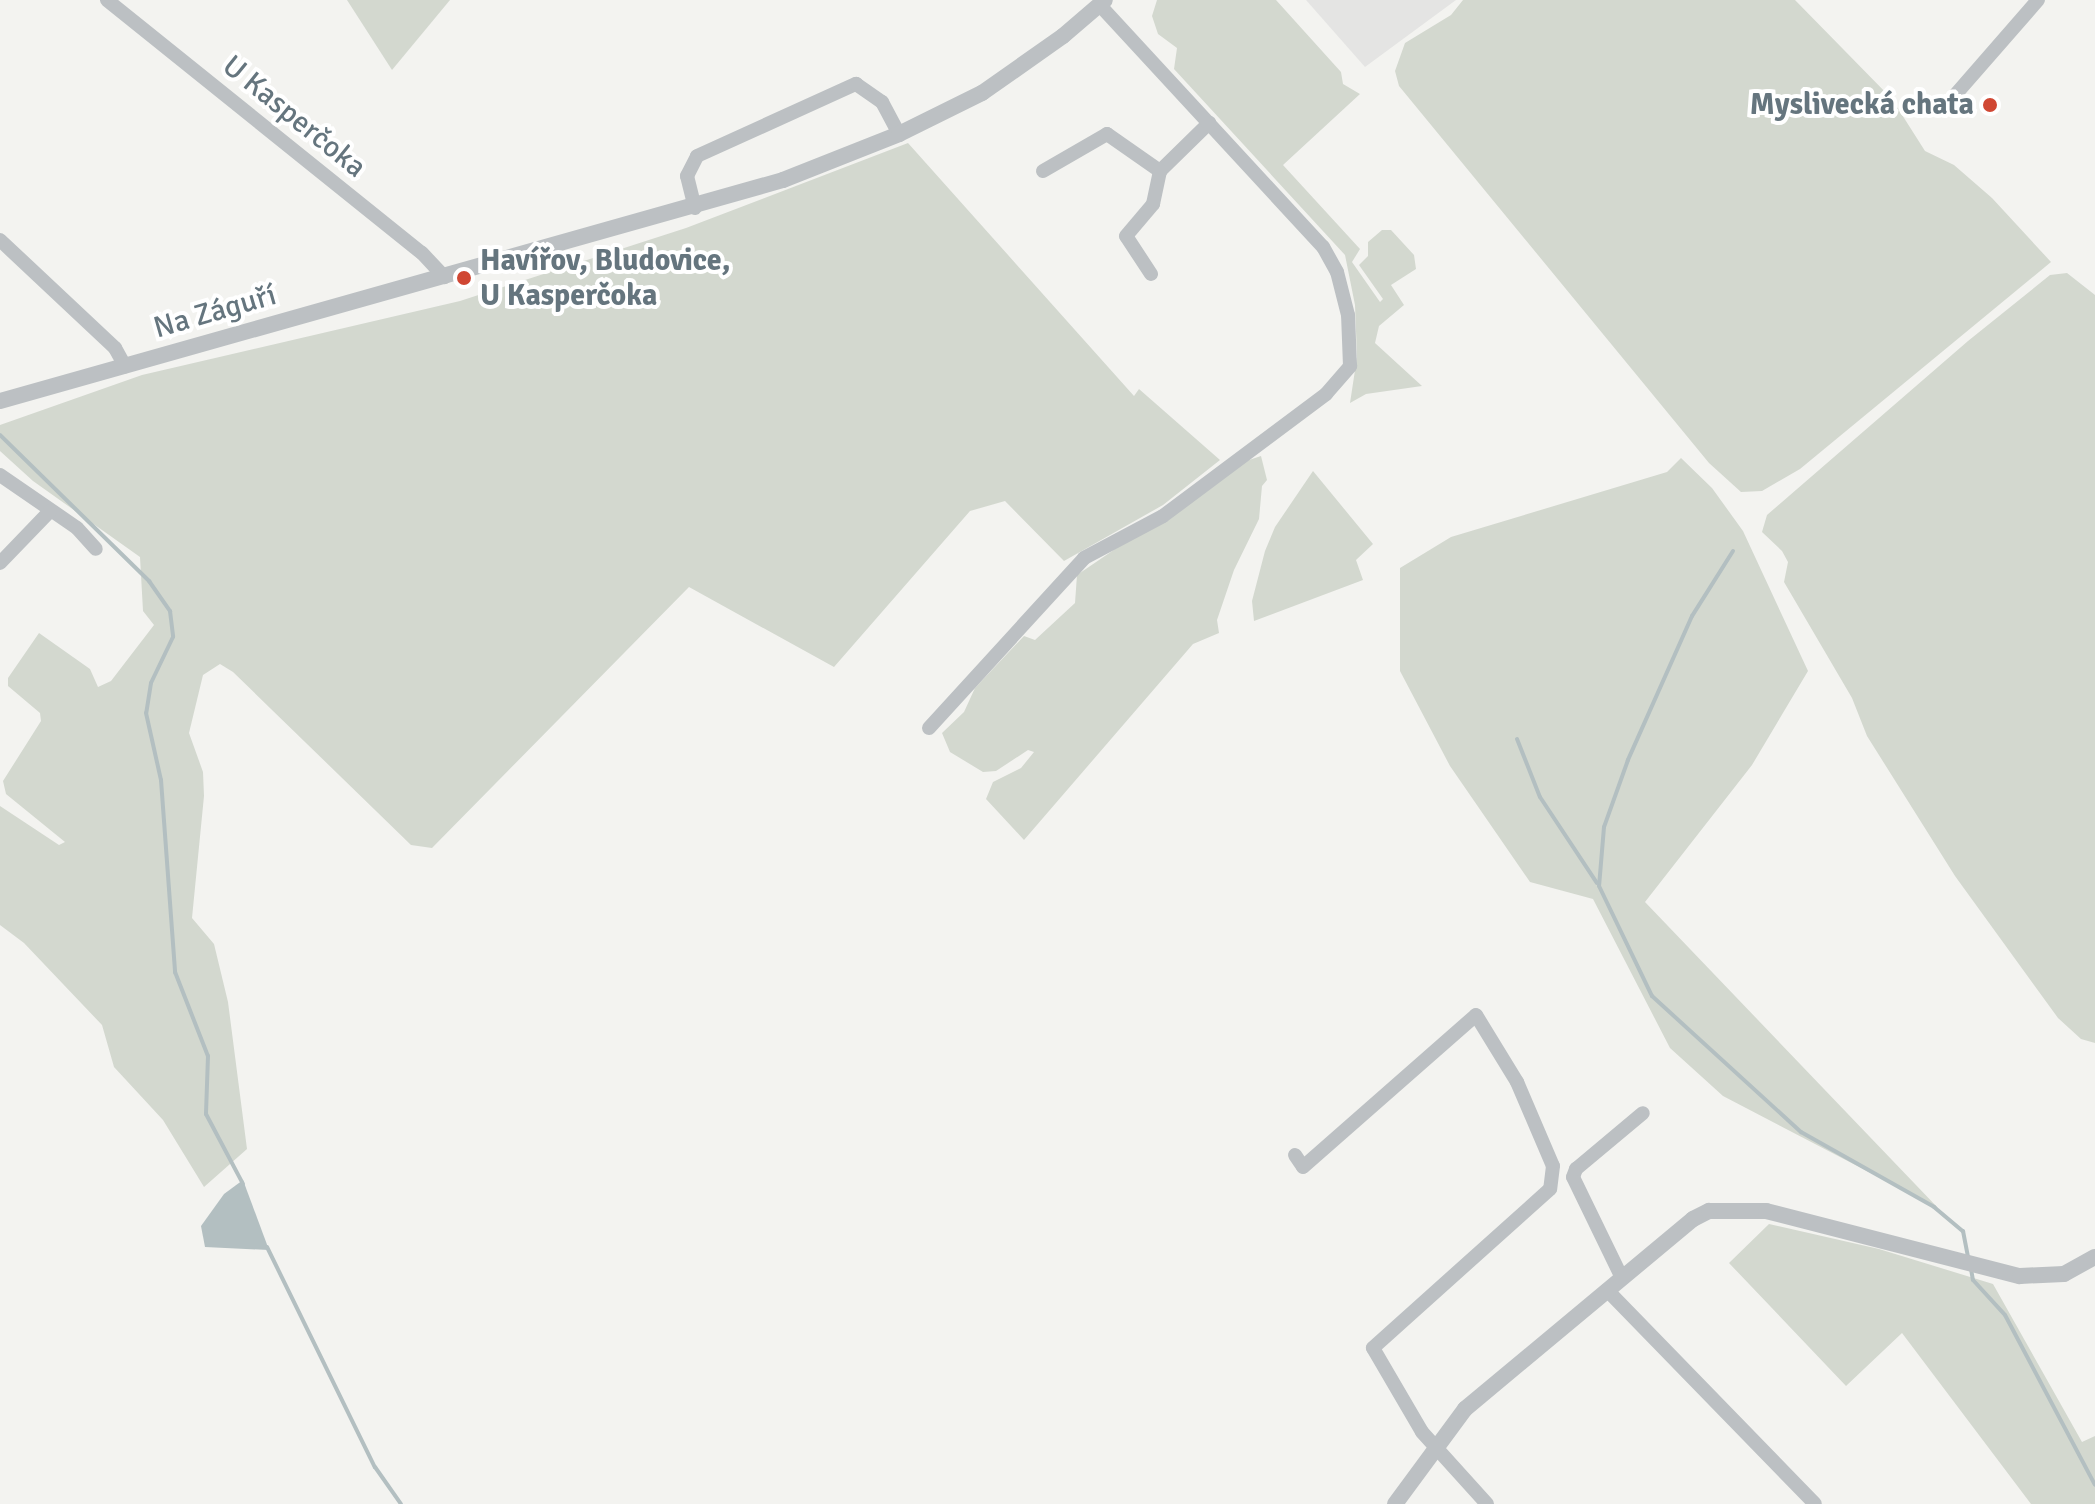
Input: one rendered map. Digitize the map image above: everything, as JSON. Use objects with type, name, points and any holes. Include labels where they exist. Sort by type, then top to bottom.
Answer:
[{"type":"street","name":"U Kasperčoka","points":[[107,0],[422,253],[444,277]]},
{"type":"street","points":[[1942,110],[2038,0]]},
{"type":"street","name":"Na Záguří","points":[[0,401],[695,208],[899,134],[1005,78],[1102,2]]},
{"type":"street","points":[[929,728],[1084,558],[1163,516],[1326,394],[1350,366],[1348,315],[1337,272],[1323,247],[1102,2]]},
{"type":"street","points":[[695,208],[687,176],[697,156],[856,84],[882,102],[899,134]]},
{"type":"street","points":[[1151,274],[1126,236],[1153,204],[1160,171],[1209,123]]},
{"type":"street","points":[[1043,171],[1107,134],[1160,171]]},
{"type":"street","points":[[0,240],[115,348],[125,366]]},
{"type":"street","points":[[0,475],[77,528],[96,549]]},
{"type":"street","points":[[0,563],[50,511]]},
{"type":"street","points":[[1302,1166],[1476,1015],[1517,1082],[1553,1166],[1550,1189],[1373,1348],[1435,1449],[1487,1504]]},
{"type":"street","points":[[1622,1278],[1573,1177],[1576,1169],[1643,1113]]},
{"type":"street","points":[[1395,1504],[1465,1409],[1693,1219],[1726,1208],[1766,1211],[1984,1267],[2044,1278],[2074,1271],[2095,1257]]},
{"type":"street","points":[[1607,1290],[1815,1504]]},
{"type":"shaded area","points":[[347,0],[450,0],[392,70]]},
{"type":"shaded area","points":[[1157,0],[1276,0],[1341,72],[1343,84],[1360,94],[1283,165],[1360,249],[1352,262],[1380,302],[1383,299],[1359,265],[1368,256],[1368,242],[1382,230],[1391,230],[1414,255],[1416,269],[1391,285],[1404,305],[1379,326],[1375,343],[1422,386],[1366,394],[1350,403],[1357,357],[1355,305],[1345,255],[1174,69],[1177,48],[1158,34],[1152,16]]},
{"type":"shaded area","points":[[1306,0],[1456,0],[1365,67]]},
{"type":"shaded area","points":[[1463,0],[1795,0],[1892,99],[1925,151],[1954,165],[1992,198],[2051,262],[1800,469],[1762,491],[1741,492],[1709,463],[1399,86],[1395,71],[1405,43],[1451,15]]},
{"type":"shaded area","points":[[908,143],[1134,396],[1139,389],[1220,460],[1163,505],[1064,561],[1005,501],[970,511],[834,667],[689,587],[432,848],[411,845],[233,672],[220,664],[203,675],[189,733],[203,772],[204,796],[192,918],[214,944],[228,1002],[247,1149],[204,1187],[163,1120],[114,1067],[102,1025],[24,943],[0,925],[0,806],[59,845],[65,842],[6,794],[3,781],[41,721],[40,713],[8,686],[8,678],[39,633],[90,669],[98,687],[111,681],[154,625],[143,611],[140,557],[33,481],[0,451],[0,425],[142,375],[460,301],[686,228]]},
{"type":"shaded area","points":[[2067,273],[2095,295],[2095,1043],[2081,1039],[2058,1018],[1955,876],[1867,736],[1852,698],[1784,582],[1788,562],[1782,551],[1762,532],[1767,515],[1968,341],[2050,275]]},
{"type":"shaded area","points":[[1261,456],[1267,480],[1262,486],[1259,519],[1234,570],[1217,620],[1219,633],[1193,644],[1024,840],[986,799],[993,782],[1021,768],[1034,752],[1028,750],[996,771],[983,772],[950,752],[942,733],[964,712],[975,688],[1024,636],[1035,640],[1075,603],[1077,575],[1243,462]]},
{"type":"shaded area","points":[[1681,458],[1712,488],[1743,531],[1808,671],[1752,765],[1645,902],[1938,1208],[1723,1096],[1670,1048],[1593,899],[1530,882],[1450,766],[1400,671],[1400,568],[1451,537],[1667,472]]},
{"type":"shaded area","points":[[1313,471],[1373,544],[1356,560],[1363,580],[1254,621],[1252,601],[1265,551],[1275,527]]},
{"type":"shaded area","points":[[243,1180],[269,1250],[205,1247],[201,1226],[224,1194]]},
{"type":"shaded area","points":[[1769,1224],[1879,1249],[1993,1284],[2082,1442],[2095,1436],[2095,1504],[2031,1504],[1902,1333],[1846,1386],[1729,1263]]},
{"type":"waterway","points":[[0,435],[149,581],[170,611],[173,637],[151,683],[146,713],[161,780],[175,972],[208,1056],[206,1114],[243,1184]]},
{"type":"waterway","points":[[1733,551],[1692,616],[1628,760],[1604,827],[1599,886],[1652,996],[1801,1132],[1934,1207],[1963,1231],[1968,1257]]},
{"type":"waterway","points":[[1517,739],[1540,797],[1597,883]]},
{"type":"waterway","points":[[267,1247],[375,1467],[401,1504]]},
{"type":"waterway","points":[[1971,1269],[1973,1280],[2005,1315],[2095,1485]]},
{"type":"place","name":"Myslivecká chata","points":[[1990,105]]},
{"type":"place","name":"Havířov, Bludovice, U Kasperčoka","points":[[464,278]]}]
